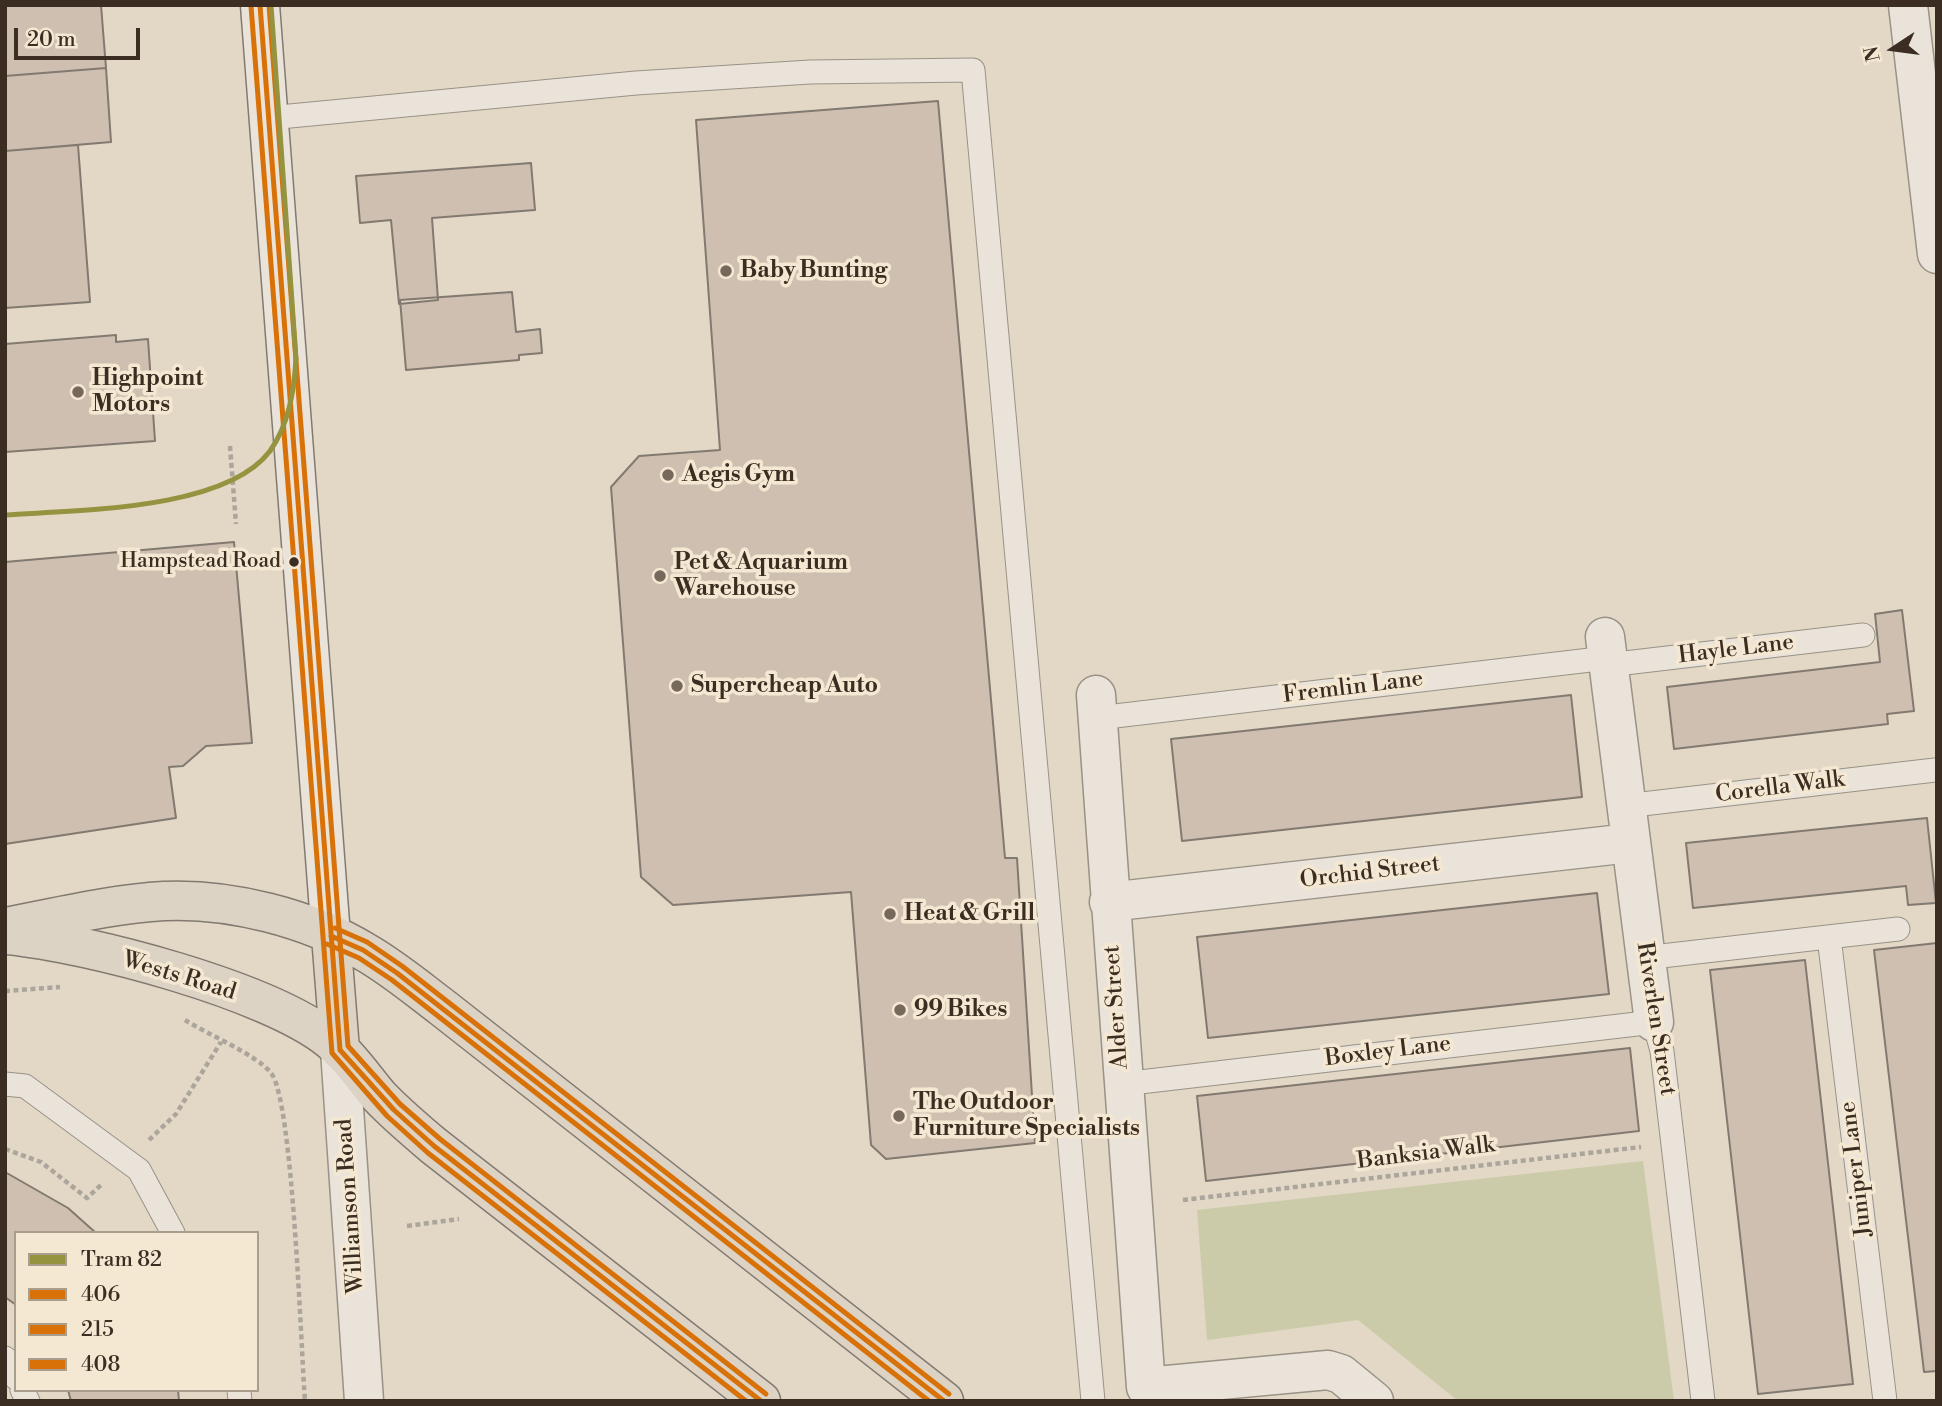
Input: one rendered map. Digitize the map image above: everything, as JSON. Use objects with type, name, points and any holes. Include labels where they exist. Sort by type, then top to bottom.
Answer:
[{"type":"main road","points":[[5,927],[129,905],[185,901],[251,909],[331,936],[363,950],[406,980],[944,1401]]},
{"type":"main road","name":"Wests Road","points":[[5,935],[42,940],[137,962],[223,989],[295,1018],[340,1050]]},
{"type":"main road","name":"Williamson Road","points":[[331,936],[340,1050]]},
{"type":"main road","points":[[340,1050],[394,1110],[435,1146],[761,1401]]},
{"type":"street","name":"Williamson Road","points":[[260,5],[331,936]]},
{"type":"street","points":[[1908,5],[1937,254]]},
{"type":"street","name":"Riverlen Street","points":[[1607,653],[1654,1022]]},
{"type":"street","name":"Alder Street","points":[[1097,707],[1109,902],[1149,1396]]},
{"type":"street","name":"Orchid Street","points":[[1109,902],[1628,824]]},
{"type":"street","name":"Williamson Road","points":[[340,1050],[364,1401]]},
{"type":"street","points":[[1149,1396],[1328,1370],[1341,1374],[1374,1401]]},
{"type":"lane","points":[[269,118],[636,83],[810,72],[973,70],[1093,1401]]},
{"type":"lane","name":"Hayle Lane","points":[[1607,653],[1863,635]]},
{"type":"lane","name":"Fremlin Lane","points":[[1097,707],[1607,653]]},
{"type":"lane","name":"Corella Walk","points":[[1628,824],[1935,770]]},
{"type":"lane","points":[[1644,958],[1898,929]]},
{"type":"lane","name":"Juniper Lane","points":[[1829,937],[1885,1401]]},
{"type":"lane","name":"Boxley Lane","points":[[1123,1084],[1654,1022]]},
{"type":"lane","name":"Riverlen Street","points":[[1654,1022],[1662,1051],[1703,1401]]},
{"type":"lane","points":[[5,1084],[25,1086],[139,1170],[172,1231]]},
{"type":"lane","points":[[5,1357],[14,1374]]},
{"type":"path","points":[[230,446],[236,524]]},
{"type":"path","points":[[5,991],[70,987]]},
{"type":"path","points":[[177,1016],[261,1063],[276,1081],[286,1133],[305,1401]]},
{"type":"path","name":"Banksia Walk","points":[[1183,1200],[1673,1143]]},
{"type":"green space","points":[[1643,1161],[1674,1401],[1458,1401],[1358,1320],[1207,1340],[1197,1210]]},
{"type":"building","points":[[5,5],[101,5],[106,68],[5,76]]},
{"type":"building","points":[[106,68],[111,142],[5,151],[5,76]]},
{"type":"building","points":[[938,101],[1005,858],[1017,858],[1035,1143],[886,1159],[871,1145],[851,892],[673,905],[641,877],[611,487],[639,456],[720,450],[696,120]]},
{"type":"building","points":[[78,145],[90,302],[5,308],[5,151]]},
{"type":"building","points":[[531,163],[535,210],[432,218],[438,300],[399,304],[391,220],[360,223],[356,176]]},
{"type":"building","points":[[512,292],[516,332],[540,329],[542,353],[519,355],[519,360],[406,370],[400,300]]},
{"type":"building","name":"Highpoint Motors","points":[[116,335],[116,342],[148,339],[155,441],[5,452],[5,344]]},
{"type":"building","points":[[234,542],[252,743],[206,746],[183,766],[169,767],[176,818],[5,844],[5,562]]},
{"type":"building","points":[[1902,610],[1914,711],[1887,714],[1888,724],[1674,749],[1667,687],[1880,662],[1875,614]]},
{"type":"building","points":[[1571,695],[1582,797],[1182,841],[1171,739]]},
{"type":"building","points":[[1927,818],[1936,903],[1908,905],[1906,886],[1693,908],[1686,843]]},
{"type":"building","points":[[1597,893],[1609,994],[1208,1038],[1197,937]]},
{"type":"building","points":[[1937,943],[1937,1371],[1924,1372],[1874,950]]},
{"type":"building","points":[[1805,960],[1853,1384],[1758,1394],[1710,970]]},
{"type":"building","points":[[1630,1048],[1639,1131],[1206,1181],[1197,1096]]},
{"type":"building","points":[[5,1172],[68,1208],[94,1231],[14,1231],[14,1304],[5,1297]]},
{"type":"building","points":[[69,1392],[178,1392],[179,1401],[71,1401]]},
{"type":"tram line","name":"82","points":[[5,515],[147,504],[219,486],[249,471],[270,451],[282,430],[294,383],[296,359],[271,5]]},
{"type":"transit line","name":"406","points":[[260,5],[340,1050],[394,1110],[434,1146],[761,1401]]},
{"type":"transit line","name":"408","points":[[269,5],[348,1046],[400,1104],[440,1139],[766,1394]]},
{"type":"transit line","name":"215","points":[[251,6],[332,1053],[387,1116],[428,1153],[746,1401]]},
{"type":"transit line","name":"408","points":[[335,928],[367,942],[402,966],[949,1394]]},
{"type":"transit line","name":"406","points":[[331,936],[363,950],[397,973],[944,1401]]},
{"type":"transit line","name":"215","points":[[327,944],[359,958],[392,980],[929,1401]]},
{"type":"place","name":"Baby Bunting","points":[[726,271]]},
{"type":"place","name":"Highpoint Motors","points":[[78,392]]},
{"type":"place","name":"Aegis Gym","points":[[668,475]]},
{"type":"place","name":"Hampstead Road","points":[[294,562]]},
{"type":"place","name":"Pet & Aquarium Warehouse","points":[[660,576]]},
{"type":"place","name":"Supercheap Auto","points":[[677,686]]},
{"type":"place","name":"Heat & Grill","points":[[890,914]]},
{"type":"place","name":"99 Bikes","points":[[900,1010]]},
{"type":"place","name":"The Outdoor Furniture Specialists","points":[[899,1116]]}]
